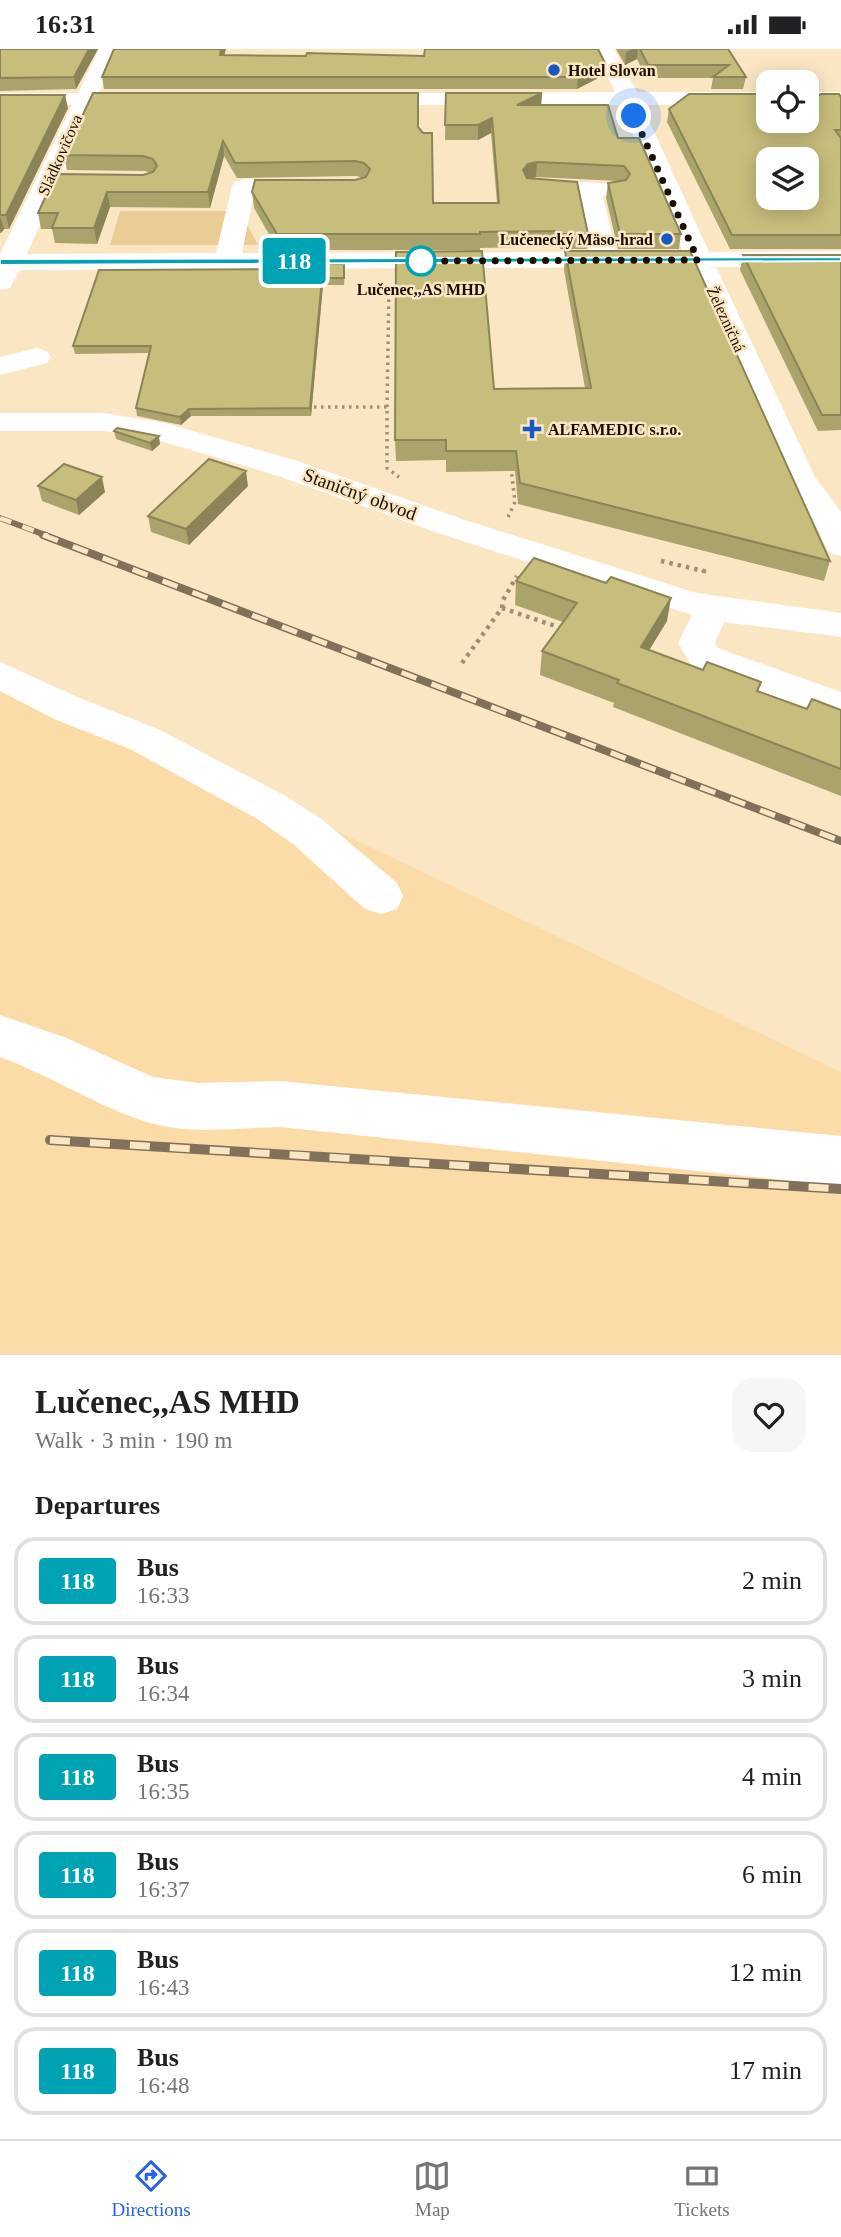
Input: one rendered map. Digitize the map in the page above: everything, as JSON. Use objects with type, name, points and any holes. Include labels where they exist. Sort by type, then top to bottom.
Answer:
[{"type":"street","name":"Sládkovičova","points":[[4,269],[49,180],[109,49]]},
{"type":"street","name":"Železničná","points":[[604,49],[800,479],[829,502],[841,545]]},
{"type":"street","points":[[819,98],[841,97]]},
{"type":"street","points":[[348,99],[431,107],[629,99],[756,98]]},
{"type":"street","points":[[0,99],[168,99]]},
{"type":"street","points":[[49,180],[77,180]]},
{"type":"street","points":[[227,261],[244,186],[328,186]]},
{"type":"street","points":[[536,187],[601,189],[605,260]]},
{"type":"street","points":[[4,269],[227,261],[841,260]]},
{"type":"street","points":[[0,366],[37,356]]},
{"type":"street","name":"Staničný obvod","points":[[0,422],[105,422],[148,427],[286,468],[453,527],[713,608],[841,625]]},
{"type":"street","points":[[713,608],[696,643],[705,657],[841,707]]},
{"type":"street","points":[[0,675],[68,709],[144,739],[262,803],[309,833],[381,896]]},
{"type":"street","points":[[0,1036],[47,1052],[149,1100],[198,1106],[280,1104],[841,1161]]},
{"type":"path","points":[[387,407],[388,275]]},
{"type":"path","points":[[504,524],[515,502],[511,465]]},
{"type":"path","points":[[462,663],[502,608],[502,600],[535,553]]},
{"type":"path","points":[[502,608],[577,633]]},
{"type":"shaded area","points":[[120,211],[240,211],[258,245],[110,245]]},
{"type":"shaded area","points":[[0,670],[841,1072],[841,1355],[0,1355]]},
{"type":"building","points":[[0,49],[89,49],[74,77],[0,78]]},
{"type":"building","points":[[114,49],[221,49],[220,55],[306,56],[307,53],[424,56],[425,49],[598,49],[605,63],[578,77],[102,77]]},
{"type":"building","points":[[640,49],[728,49],[746,77],[713,77],[729,65],[648,65]]},
{"type":"building","points":[[93,93],[418,93],[418,127],[423,133],[432,133],[433,203],[499,203],[492,118],[478,125],[445,125],[446,93],[542,93],[517,105],[608,105],[618,138],[639,138],[681,234],[620,234],[608,183],[626,180],[630,174],[624,166],[537,162],[528,164],[523,170],[527,178],[577,182],[588,234],[561,234],[560,231],[480,234],[277,234],[252,192],[255,180],[355,180],[366,177],[370,169],[364,163],[355,161],[235,163],[223,141],[208,192],[107,192],[94,228],[52,228],[58,213],[38,213],[56,174],[143,175],[153,172],[157,166],[153,159],[143,156],[64,155]]},
{"type":"building","points":[[689,94],[756,94],[756,133],[819,133],[819,95],[839,94],[841,130],[835,130],[841,138],[841,235],[732,235],[669,109]]},
{"type":"building","points":[[0,95],[65,95],[6,215],[0,215]]},
{"type":"building","points":[[482,251],[494,389],[591,388],[565,251],[690,251],[830,561],[520,483],[516,451],[446,451],[446,440],[395,440],[396,252]]},
{"type":"building","points":[[743,255],[841,255],[841,415],[822,415]]},
{"type":"building","points":[[289,264],[344,264],[344,278],[322,278],[310,408],[189,409],[180,417],[136,408],[151,346],[73,346],[99,270],[292,269]]},
{"type":"building","points":[[117,428],[159,436],[150,443],[114,431]]},
{"type":"building","points":[[209,459],[246,471],[186,529],[148,516]]},
{"type":"building","points":[[64,464],[102,477],[76,500],[38,486]]},
{"type":"building","points":[[534,558],[606,583],[611,577],[671,598],[641,647],[703,670],[707,662],[761,682],[757,691],[807,709],[812,699],[841,710],[841,769],[617,683],[619,680],[542,651],[577,603],[516,581]]},
{"type":"railway","points":[[0,518],[48,536]]},
{"type":"railway","points":[[43,535],[841,841]]},
{"type":"railway","points":[[50,1140],[841,1189]]},
{"type":"bus line","name":"118","points":[[0,262],[841,260]]},
{"type":"place","name":"Hotel Slovan","points":[[554,70]]},
{"type":"place","name":"Lučenecký Mäso-hrad","points":[[667,239]]},
{"type":"place","name":"Lučenec,,AS MHD","points":[[421,261]]},
{"type":"place","name":"ALFAMEDIC s.r.o.","points":[[532,429]]},
{"type":"route","points":[[421,261],[414,261],[698,260],[634,116]]}]
